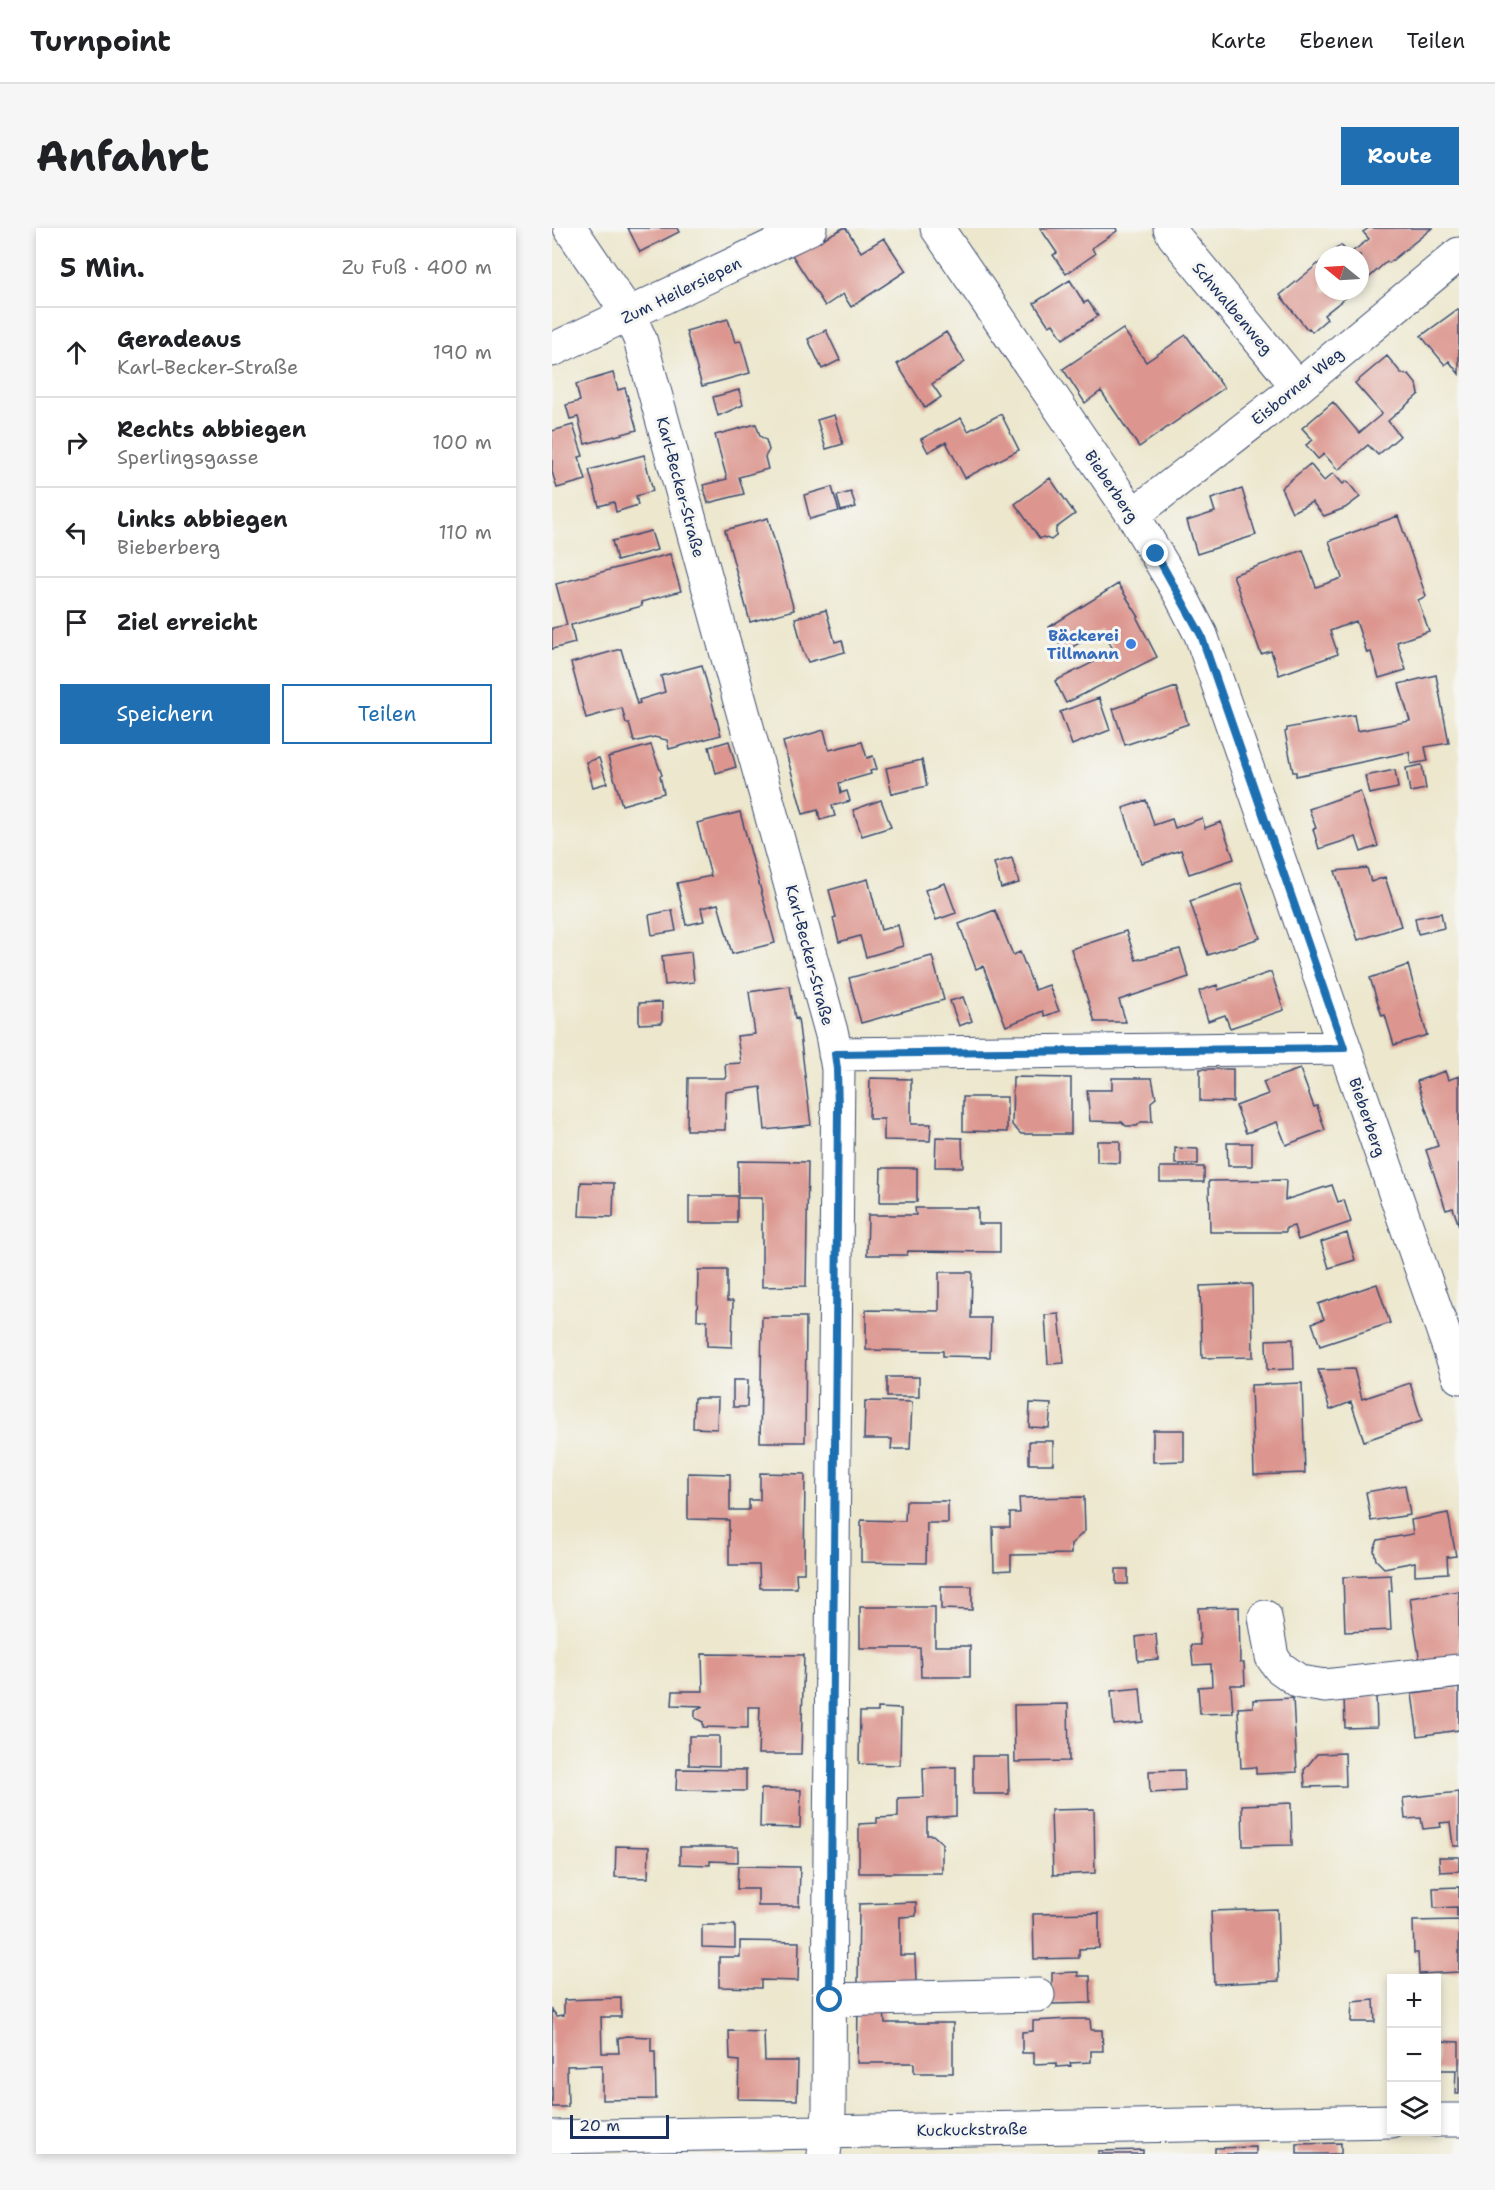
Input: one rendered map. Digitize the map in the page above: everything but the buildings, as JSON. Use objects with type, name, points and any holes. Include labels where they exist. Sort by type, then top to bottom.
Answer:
[{"type":"street","name":"Karl-Becker-Straße","points":[[570,228],[629,315],[640,339],[822,1001],[837,1069],[830,2112],[825,2143]]},
{"type":"street","name":"Zum Heilersiepen","points":[[552,351],[810,228]]},
{"type":"street","name":"Bieberberg","points":[[937,228],[1132,515],[1180,594],[1201,635],[1459,1377]]},
{"type":"street","name":"Schwalbenweg","points":[[1170,228],[1174,236],[1298,387]]},
{"type":"street","name":"Eisborner Weg","points":[[1132,515],[1298,387],[1459,254]]},
{"type":"street","points":[[835,1054],[1344,1048]]},
{"type":"street","points":[[1265,1617],[1272,1657],[1279,1667],[1300,1682],[1325,1686],[1459,1671]]},
{"type":"street","points":[[830,2000],[1038,1995]]},
{"type":"street","points":[[1441,2120],[1459,2120]]},
{"type":"street","name":"Kuckuckstraße","points":[[552,2137],[825,2143],[1387,2121]]},
{"type":"place","name":"Bäckerei Tillmann","points":[[1131,644]]},
{"type":"route","points":[[830,2000],[838,1109],[835,1054],[1344,1048],[1201,635],[1156,554]]}]
